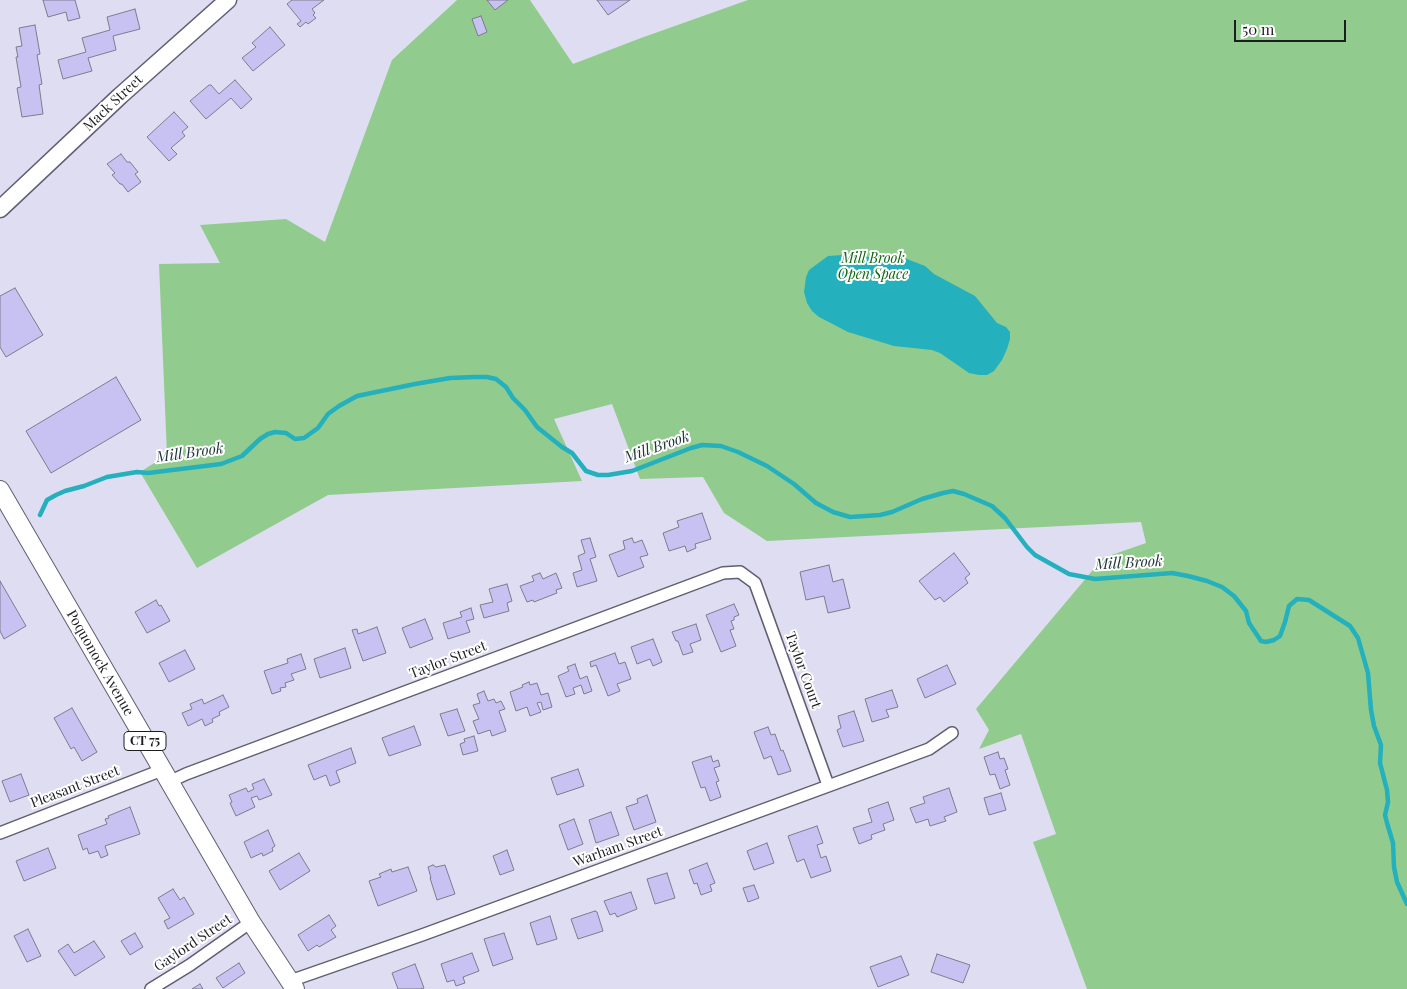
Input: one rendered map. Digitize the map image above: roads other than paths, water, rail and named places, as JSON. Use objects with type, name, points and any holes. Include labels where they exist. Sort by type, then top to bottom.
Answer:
[{"type":"main road","name":"Poquonock Avenue","points":[[0,490],[251,922],[293,985]]},
{"type":"street","name":"Mack Street","points":[[0,209],[127,90],[228,0]]},
{"type":"street","name":"Taylor Street","points":[[166,776],[186,774],[723,572],[740,572]]},
{"type":"street","name":"Taylor Court","points":[[740,572],[755,583],[828,785]]},
{"type":"street","name":"Warham Street","points":[[293,985],[422,935],[929,749],[952,733]]},
{"type":"street","name":"Pleasant Street","points":[[0,832],[166,776]]},
{"type":"street","name":"Gaylord Street","points":[[151,989],[190,965],[251,922]]},
{"type":"water","points":[[858,254],[869,257],[899,256],[925,266],[934,274],[975,296],[997,323],[1006,327],[1010,332],[1007,349],[994,371],[987,375],[969,373],[940,353],[932,350],[894,346],[848,332],[819,317],[812,311],[807,303],[804,292],[809,270],[828,256]]},
{"type":"waterway","name":"Mill Brook","points":[[40,515],[47,500],[65,491],[107,477],[137,472],[148,473],[221,464],[242,456],[260,439],[275,432],[286,433],[295,439],[304,438],[318,428],[328,414],[357,396],[450,378],[475,377],[496,379],[506,387],[537,427],[572,453],[586,471],[598,475],[632,471],[702,445],[721,446],[767,466],[794,484],[816,503],[833,512],[850,517],[880,515],[892,512],[922,499],[943,493],[953,491],[964,494],[992,506],[1005,518],[1035,555],[1069,574],[1095,579],[1172,573],[1207,581],[1222,587],[1234,596],[1246,611],[1249,623],[1261,641],[1274,640],[1280,636],[1289,606],[1297,599],[1309,600],[1350,626],[1358,638],[1368,673],[1371,710],[1374,726],[1381,745],[1380,763],[1387,790],[1388,802],[1385,815],[1393,843],[1397,882],[1407,904]]},
{"type":"park label","name":"Mill Brook Open Space","points":[[873,268]]}]
